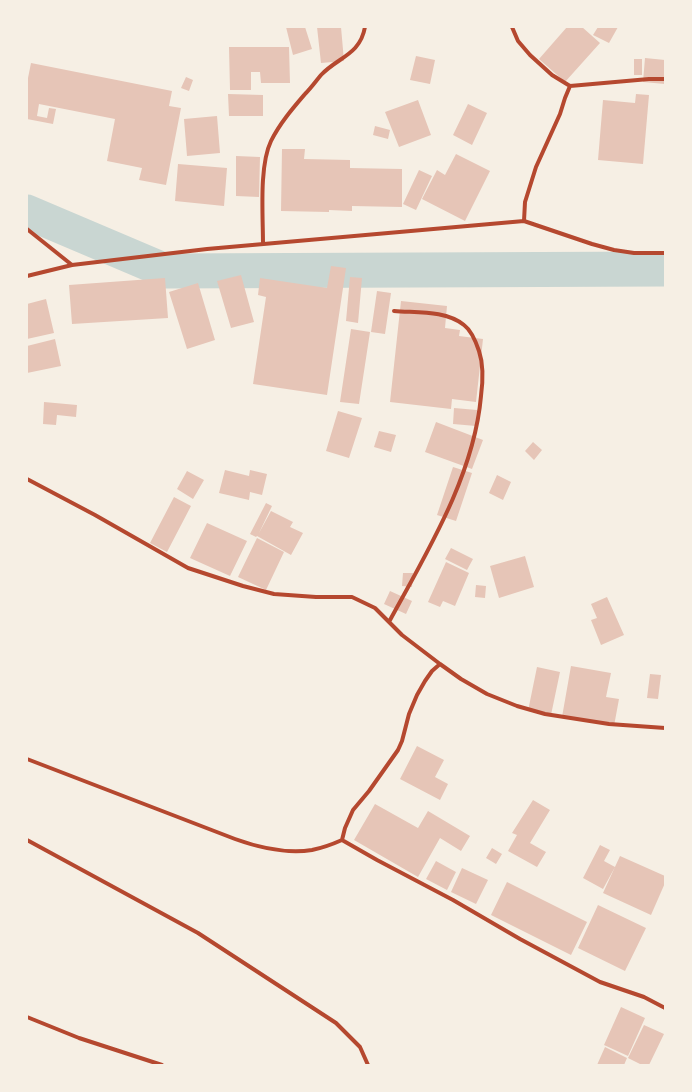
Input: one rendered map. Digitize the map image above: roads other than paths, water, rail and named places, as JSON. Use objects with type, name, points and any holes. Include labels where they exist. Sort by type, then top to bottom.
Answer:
[{"type":"street","points":[[264,244],[263,187],[266,157],[271,141],[290,112],[321,75],[350,53],[361,41],[365,27]]},
{"type":"street","points":[[512,27],[518,41],[530,55],[552,75],[570,86],[665,79]]},
{"type":"street","points":[[524,221],[525,202],[536,167],[560,114],[570,86]]},
{"type":"street","points":[[27,276],[72,265],[207,249],[524,221],[614,250],[634,253],[665,254]]},
{"type":"street","points":[[27,229],[72,265]]},
{"type":"street","points":[[389,622],[438,531],[457,488],[472,448],[480,410],[483,382],[482,361],[475,341],[465,325],[449,316],[394,311]]},
{"type":"street","points":[[27,479],[95,515],[188,568],[243,586],[274,594],[316,597],[352,597],[375,608],[402,635],[461,679],[487,694],[517,706],[544,714],[609,724],[665,728]]},
{"type":"street","points":[[342,840],[345,828],[353,810],[369,791],[398,750],[417,695],[432,671],[440,664]]},
{"type":"street","points":[[27,759],[253,846],[294,852],[313,850],[342,840],[600,982],[644,997],[665,1008]]},
{"type":"street","points":[[27,840],[198,933],[336,1023],[360,1047],[368,1065]]},
{"type":"street","points":[[27,1017],[79,1038],[162,1065]]},
{"type":"waterway","points":[[27,212],[166,271],[665,269]]}]
